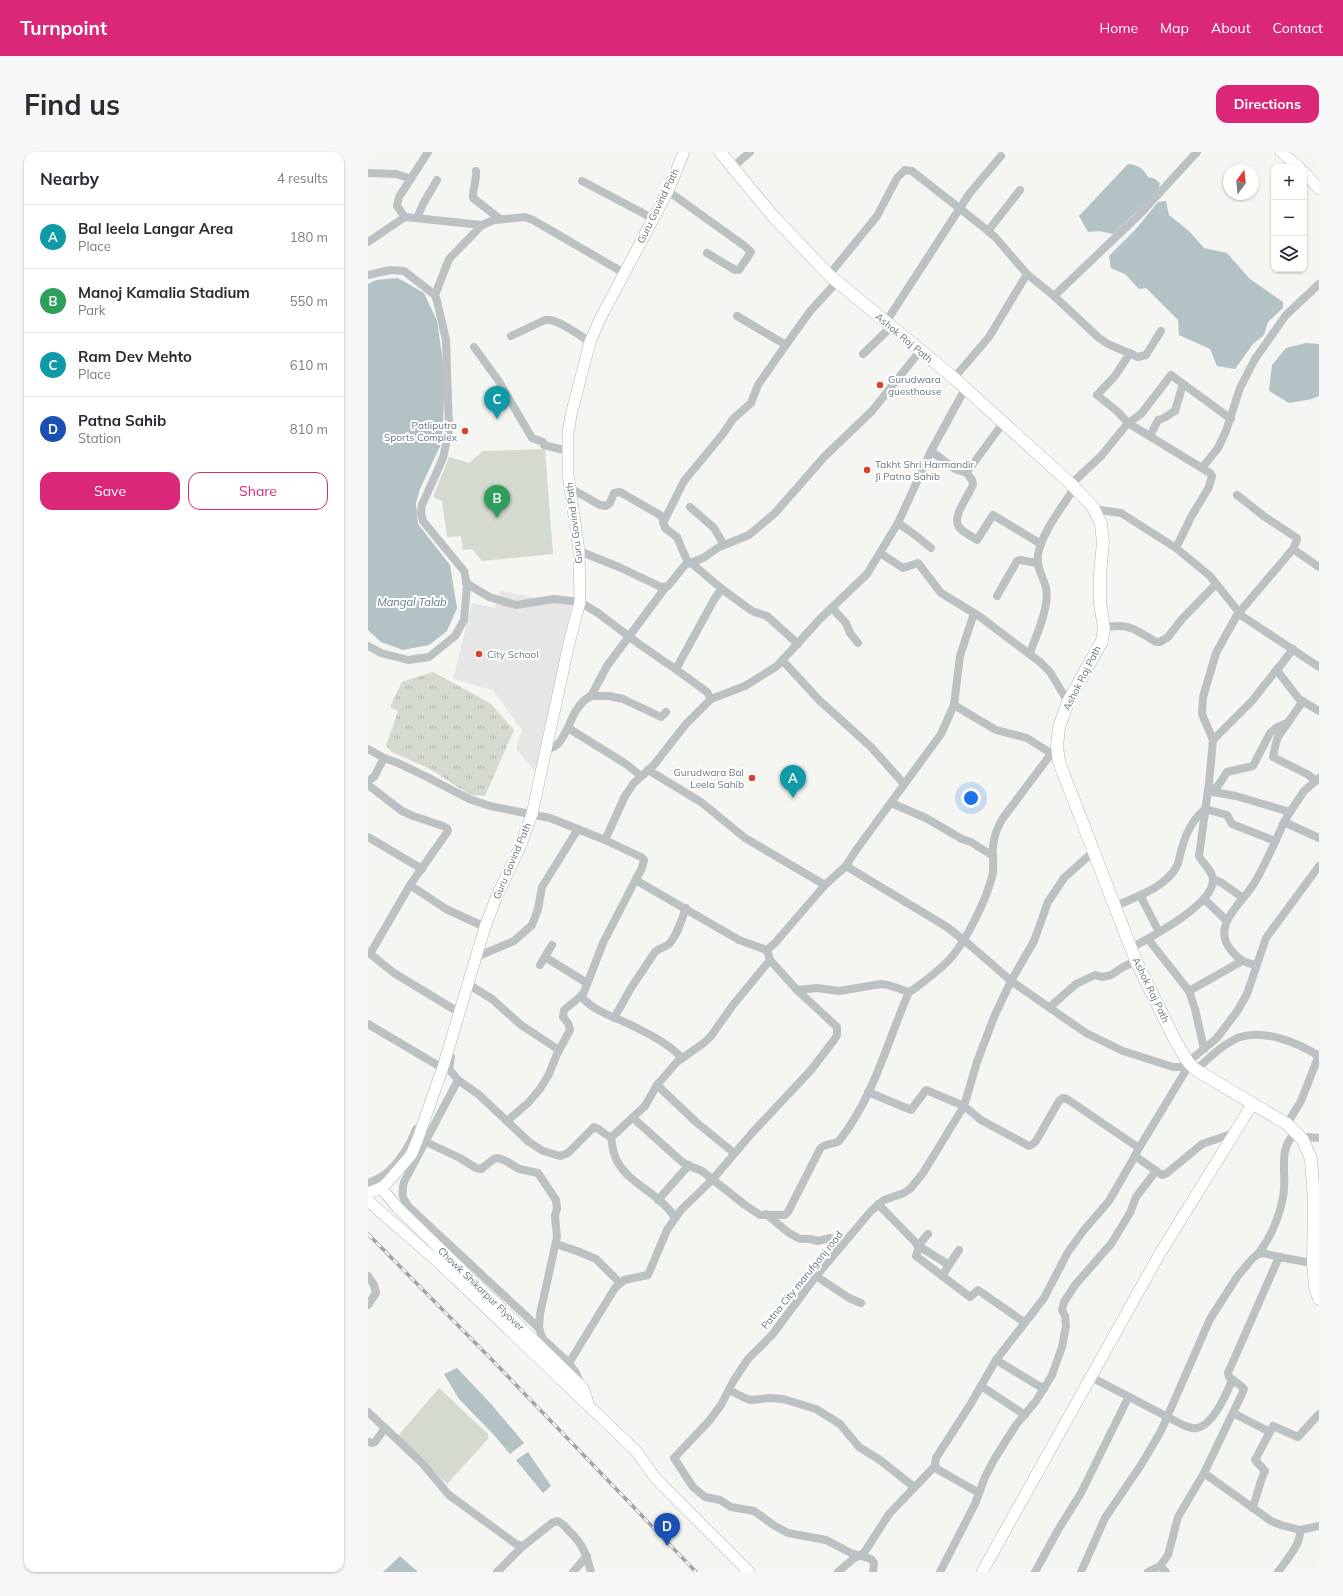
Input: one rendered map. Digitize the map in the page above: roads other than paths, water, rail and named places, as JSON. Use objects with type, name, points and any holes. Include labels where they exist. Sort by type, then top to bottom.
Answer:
[{"type":"main road","name":"Guru Govind Path","points":[[479,952],[485,927],[496,898],[520,847],[532,814],[570,639],[580,602],[579,551],[568,474],[568,433],[571,415],[590,342],[600,319],[668,191],[684,152]]},
{"type":"main road","name":"Ashok Raj Path","points":[[720,152],[772,215],[833,278],[954,378],[1073,486],[1093,509],[1101,524],[1103,542],[1100,574],[1100,603],[1104,628],[1102,641],[1068,702],[1059,727],[1054,750],[1136,961],[1175,1040],[1191,1067],[1253,1103],[1295,1132]]},
{"type":"main road","points":[[1280,152],[1295,164]]},
{"type":"main road","points":[[1307,175],[1319,189]]},
{"type":"main road","points":[[368,1193],[381,1188],[388,1183],[411,1155],[443,1067],[473,966],[479,952]]},
{"type":"main road","points":[[982,1572],[1159,1255],[1253,1103]]},
{"type":"main road","points":[[1295,1132],[1311,1159],[1318,1295]]},
{"type":"main road","name":"Chowk Shikarpur Flyover","points":[[381,1188],[398,1208],[583,1388]]},
{"type":"main road","points":[[368,1200],[436,1261],[636,1451],[656,1479],[749,1572]]},
{"type":"main road","points":[[583,1388],[588,1406]]},
{"type":"street","points":[[406,217],[397,206],[397,202],[428,152]]},
{"type":"street","points":[[733,168],[750,152]]},
{"type":"street","points":[[1054,296],[1140,214],[1197,152]]},
{"type":"street","points":[[863,354],[889,324],[974,187],[1001,156]]},
{"type":"street","points":[[663,523],[684,482],[733,419],[751,403],[758,385],[877,216],[897,178],[905,170],[912,171],[988,231],[1027,274],[1054,296],[1099,338],[1108,344],[1138,356],[1146,355],[1161,331]]},
{"type":"street","points":[[476,171],[476,182],[473,198],[500,219]]},
{"type":"street","points":[[368,173],[396,174],[410,179]]},
{"type":"street","points":[[417,218],[436,180]]},
{"type":"street","points":[[582,181],[654,218]]},
{"type":"street","points":[[988,231],[1020,190]]},
{"type":"street","points":[[668,191],[746,246],[751,252],[741,269],[735,270],[707,253]]},
{"type":"street","points":[[368,242],[406,217],[482,225],[500,219],[521,217],[533,220],[624,273]]},
{"type":"street","points":[[368,646],[381,653],[408,660],[429,657],[455,636],[464,620],[466,583],[464,570],[423,521],[421,513],[422,505],[442,458],[449,430],[446,340],[435,295],[449,259],[482,225]]},
{"type":"street","points":[[368,275],[390,270],[404,271],[435,295]]},
{"type":"street","points":[[954,378],[989,337],[1027,274]]},
{"type":"street","points":[[1202,468],[1218,448],[1226,432],[1240,388],[1255,359],[1286,315],[1319,284]]},
{"type":"street","points":[[737,316],[786,345]]},
{"type":"street","points":[[511,336],[545,320],[551,320],[557,322],[590,342]]},
{"type":"street","points":[[474,347],[498,380],[532,438],[543,442],[544,445],[568,451]]},
{"type":"street","points":[[547,748],[556,746],[581,704],[591,696],[598,682],[629,637],[665,588],[682,568],[689,563],[703,558],[724,545],[749,535],[782,508],[825,456],[872,411],[920,351]]},
{"type":"street","points":[[1130,353],[1114,376],[1097,395],[1118,412],[1128,423],[1210,473],[1212,476],[1212,481],[1190,517],[1176,548]]},
{"type":"street","points":[[1030,653],[1041,620],[1046,598],[1046,588],[1038,563],[1040,544],[1073,486],[1101,456],[1128,423],[1141,414],[1171,375],[1230,419]]},
{"type":"street","points":[[1150,436],[1158,420],[1164,419],[1170,413],[1175,411],[1183,384]]},
{"type":"street","points":[[605,840],[625,796],[634,783],[648,770],[686,724],[711,699],[737,690],[754,681],[783,661],[820,619],[867,574],[898,523],[931,451],[965,389]]},
{"type":"street","points":[[966,472],[1003,423]]},
{"type":"street","points":[[931,451],[956,469],[961,472],[966,472],[972,480],[973,484],[959,513],[957,522],[960,528],[977,540],[993,515],[1040,544]]},
{"type":"street","points":[[570,488],[600,505],[606,506],[610,503],[614,494],[620,492],[660,515],[663,519],[665,528],[677,538],[689,563],[752,610],[767,616],[798,644]]},
{"type":"street","points":[[1131,948],[1183,917],[1204,899],[1210,890],[1213,879],[1199,856],[1210,791],[1213,740],[1202,714],[1203,697],[1216,652],[1239,612],[1296,544],[1297,538],[1265,517],[1237,495]]},
{"type":"street","points":[[690,506],[714,528],[724,545]]},
{"type":"street","points":[[1093,509],[1121,513],[1176,548],[1210,576],[1239,612],[1319,667]]},
{"type":"street","points":[[898,523],[931,548]]},
{"type":"street","points":[[1293,548],[1319,566]]},
{"type":"street","points":[[579,551],[665,588]]},
{"type":"street","points":[[880,553],[903,568],[918,563],[941,593],[974,613],[1030,653],[1050,672],[1068,702]]},
{"type":"street","points":[[997,596],[1017,561],[1024,560],[1038,563]]},
{"type":"street","points":[[466,583],[489,597],[516,605],[554,599],[580,602],[598,613],[629,637],[676,669],[707,692],[711,699]]},
{"type":"street","points":[[1104,628],[1129,626],[1156,642],[1160,642],[1168,637],[1182,618],[1216,584]]},
{"type":"street","points":[[676,669],[715,598],[722,589]]},
{"type":"street","points":[[832,608],[846,623],[850,633],[858,642]]},
{"type":"street","points":[[767,950],[775,943],[825,885],[846,866],[890,803],[935,744],[954,705],[960,656],[974,613]]},
{"type":"street","points":[[1213,740],[1252,701],[1293,649]]},
{"type":"street","points":[[783,661],[819,700],[875,750],[904,784]]},
{"type":"street","points":[[1278,668],[1279,673],[1303,701],[1319,710]]},
{"type":"street","points":[[591,696],[609,696],[624,700],[662,717],[666,712]]},
{"type":"street","points":[[1256,965],[1242,961],[1229,948],[1224,939],[1223,928],[1226,920],[1254,883],[1290,812],[1304,791],[1317,779],[1273,757],[1276,743],[1288,722],[1303,701]]},
{"type":"street","points":[[633,1118],[674,1156],[685,1164],[702,1171],[750,1209],[760,1215],[782,1215],[788,1212],[817,1153],[823,1146],[839,1141],[849,1127],[878,1072],[894,1025],[909,992],[948,962],[964,940],[988,888],[993,869],[993,846],[1000,823],[1054,750],[1027,738],[996,730],[954,705]]},
{"type":"street","points":[[1210,791],[1220,783],[1227,772],[1231,770],[1247,769],[1253,766],[1257,761],[1270,733],[1288,722]]},
{"type":"street","points":[[568,728],[626,764],[641,776]]},
{"type":"street","points":[[368,749],[384,758],[404,765],[469,799],[490,806],[550,818],[605,840],[641,857],[644,860],[642,868],[604,943],[581,996],[564,1010],[563,1017],[570,1026],[570,1030],[559,1050],[549,1074],[540,1090],[528,1103],[507,1121]]},
{"type":"street","points":[[368,781],[374,777],[384,758]]},
{"type":"street","points":[[648,770],[701,802],[745,838],[825,885]]},
{"type":"street","points":[[368,785],[402,811],[447,828],[448,832],[410,885],[369,953],[394,973],[455,1010]]},
{"type":"street","points":[[1210,791],[1236,796],[1290,812]]},
{"type":"street","points":[[890,803],[926,818],[962,839],[971,842],[993,856]]},
{"type":"street","points":[[1206,809],[1227,815],[1232,824],[1276,841]]},
{"type":"street","points":[[1115,906],[1160,884],[1173,872],[1177,865],[1188,831],[1196,817],[1206,809]]},
{"type":"street","points":[[1284,822],[1319,838]]},
{"type":"street","points":[[368,1183],[383,1176],[401,1156],[412,1139],[439,1066],[473,952],[479,952],[514,941],[532,925],[538,909],[542,887],[578,829]]},
{"type":"street","points":[[368,837],[422,869]]},
{"type":"street","name":"Patna City marufganj road","points":[[859,1556],[826,1540],[794,1534],[782,1530],[750,1510],[736,1508],[720,1500],[705,1497],[693,1486],[674,1458],[709,1421],[721,1405],[748,1358],[772,1335],[816,1276],[878,1204],[890,1197],[904,1193],[915,1185],[937,1152],[964,1106],[977,1062],[994,1017],[1011,981],[1032,945],[1048,902],[1057,887],[1075,867],[1094,851]]},
{"type":"street","points":[[846,866],[935,919],[964,940],[1011,981],[1086,1033],[1123,1052],[1173,1067],[1191,1067],[1234,1040],[1249,1036],[1267,1036],[1284,1040],[1305,1048],[1319,1056],[1301,1100],[1295,1132],[1290,1138],[1284,1151],[1284,1189],[1279,1213],[1268,1240],[1238,1277],[1206,1327],[1161,1431],[1144,1460],[1105,1518],[1081,1572]]},
{"type":"street","points":[[838,1572],[852,1559],[859,1556],[868,1548],[886,1518],[935,1466],[936,1458],[996,1360],[1044,1298],[1068,1252],[1084,1230],[1109,1201],[1139,1148],[1191,1067],[1204,1049],[1217,1038],[1238,1010],[1247,994],[1263,944],[1269,933],[1319,866]]},
{"type":"street","points":[[636,878],[646,886],[739,940],[767,950]]},
{"type":"street","points":[[1213,879],[1222,883],[1243,898]]},
{"type":"street","points":[[410,885],[446,909],[485,927]]},
{"type":"street","points":[[1140,895],[1159,932]]},
{"type":"street","points":[[1204,899],[1226,920]]},
{"type":"street","points":[[614,1018],[627,994],[656,952],[670,942],[686,908]]},
{"type":"street","points":[[1148,939],[1189,991],[1195,1009],[1204,1049]]},
{"type":"street","points":[[540,965],[552,945]]},
{"type":"street","points":[[569,1363],[614,1288],[630,1278],[648,1275],[667,1230],[675,1218],[689,1201],[712,1180],[734,1153],[811,1070],[837,1035],[836,1027],[832,1022],[797,990],[770,960],[767,950]]},
{"type":"street","points":[[479,952],[471,986],[448,1065],[450,1071],[458,1080],[478,1094],[535,1147],[549,1153],[560,1156],[568,1153],[594,1127],[611,1137]]},
{"type":"street","points":[[545,957],[587,983]]},
{"type":"street","points":[[611,1137],[633,1118],[649,1100],[657,1085],[668,1071],[682,1058],[700,1046],[711,1036],[733,1005],[770,960]]},
{"type":"street","points":[[1050,1007],[1076,984],[1095,975],[1102,977],[1111,975],[1136,961]]},
{"type":"street","points":[[1189,991],[1242,961]]},
{"type":"street","points":[[797,990],[817,988],[838,991],[881,984],[909,992]]},
{"type":"street","points":[[471,986],[492,999],[526,1029],[559,1050]]},
{"type":"street","points":[[581,996],[587,1003],[596,1009],[630,1024],[666,1044],[682,1058]]},
{"type":"street","points":[[368,1024],[439,1066]]},
{"type":"street","points":[[458,1080],[404,1182],[401,1192],[403,1200],[538,1328],[543,1339],[569,1363],[576,1373],[583,1388]]},
{"type":"street","points":[[657,1085],[700,1126],[734,1153]]},
{"type":"street","points":[[868,1092],[911,1110],[926,1090],[964,1106],[981,1120],[1029,1146],[1036,1141],[1059,1101],[1062,1098],[1067,1099],[1139,1148]]},
{"type":"street","points":[[1295,1132],[1308,1137],[1319,1137]]},
{"type":"street","points":[[1135,1156],[1156,1171],[1162,1174],[1167,1173],[1202,1144],[1234,1133]]},
{"type":"street","points":[[611,1137],[616,1160],[620,1166],[636,1182],[671,1211],[675,1218]]},
{"type":"street","points":[[426,1142],[460,1158],[476,1168],[481,1169],[494,1159],[498,1158],[519,1169],[538,1173],[556,1200],[556,1244],[538,1328]]},
{"type":"street","points":[[658,1200],[689,1165]]},
{"type":"street","points":[[940,1572],[975,1504],[995,1458],[1016,1425],[1044,1389],[1055,1368],[1063,1343],[1067,1322],[1062,1310],[1064,1302],[1075,1285],[1111,1244],[1130,1213],[1136,1196],[1156,1171]]},
{"type":"street","points":[[878,1204],[918,1245],[949,1264]]},
{"type":"street","points":[[766,1214],[789,1233],[800,1239],[818,1241],[830,1238]]},
{"type":"street","points":[[928,1234],[918,1245],[916,1256],[970,1297],[978,1290],[1024,1322]]},
{"type":"street","points":[[556,1244],[596,1259],[620,1283]]},
{"type":"street","points":[[942,1276],[959,1250]]},
{"type":"street","points":[[1258,1254],[1263,1253],[1316,1264]]},
{"type":"street","points":[[1148,1572],[1160,1566],[1168,1555],[1178,1517],[1204,1473],[1244,1389],[1229,1377],[1228,1373],[1279,1257]]},
{"type":"street","points":[[368,1276],[374,1285],[376,1293],[368,1305]]},
{"type":"street","points":[[816,1276],[849,1298],[861,1303]]},
{"type":"street","points":[[996,1360],[1044,1389]]},
{"type":"street","points":[[1091,1377],[1128,1398],[1191,1428],[1199,1428],[1215,1414],[1223,1401],[1232,1380]]},
{"type":"street","points":[[981,1386],[1025,1415]]},
{"type":"street","points":[[729,1390],[751,1400],[770,1398],[783,1399],[812,1408],[824,1414],[840,1424],[859,1447],[880,1460],[914,1487]]},
{"type":"street","points":[[1035,1572],[1058,1530],[1079,1497],[1128,1398]]},
{"type":"street","points":[[368,1412],[422,1463],[442,1488],[455,1501],[516,1544],[523,1546]]},
{"type":"street","points":[[1233,1413],[1270,1432]]},
{"type":"street","points":[[1252,1508],[1265,1471],[1255,1460],[1273,1426],[1298,1438],[1319,1414]]},
{"type":"street","points":[[368,1442],[375,1442],[385,1428]]},
{"type":"street","points":[[935,1466],[943,1473],[979,1493]]},
{"type":"street","points":[[1204,1473],[1275,1523],[1300,1530],[1319,1526]]},
{"type":"street","points":[[497,1572],[523,1546],[557,1521],[561,1522],[580,1541],[587,1556],[591,1572]]},
{"type":"street","points":[[1278,1572],[1297,1543],[1300,1530]]},
{"type":"street","points":[[573,1572],[587,1556]]},
{"type":"street","points":[[859,1556],[873,1560],[873,1572]]},
{"type":"street","points":[[1160,1566],[1166,1572]]},
{"type":"water","points":[[1128,164],[1135,165],[1144,171],[1148,177],[1155,179],[1160,183],[1158,191],[1113,234],[1099,231],[1088,232],[1079,216]]},
{"type":"water","points":[[1166,201],[1169,215],[1189,231],[1204,248],[1227,253],[1250,279],[1283,302],[1283,308],[1268,322],[1264,335],[1253,344],[1235,369],[1217,366],[1210,349],[1179,335],[1178,320],[1146,288],[1139,289],[1125,274],[1111,268],[1109,256],[1135,230],[1158,202]]},
{"type":"water","name":"Mangal Talab","points":[[398,278],[424,293],[437,321],[445,376],[442,442],[420,489],[416,503],[418,524],[450,565],[457,608],[447,631],[429,645],[403,650],[381,642],[368,630],[368,284],[376,280]]},
{"type":"water","points":[[1306,343],[1319,344],[1319,396],[1312,399],[1289,403],[1269,391],[1272,365],[1286,348]]},
{"type":"water","points":[[457,1368],[492,1405],[524,1443],[510,1454],[459,1399],[444,1374]]},
{"type":"water","points":[[528,1452],[551,1486],[543,1493],[516,1460]]},
{"type":"water","points":[[400,1556],[418,1572],[383,1572]]},
{"type":"railway","points":[[368,1234],[498,1366],[696,1572]]},
{"type":"place","name":"Gurudwara guesthouse","points":[[880,385]]},
{"type":"place","name":"Ram Dev Mehto","points":[[497,419]]},
{"type":"place","name":"Patliputra Sports Complex","points":[[465,431]]},
{"type":"place","name":"Takht Shri Harmandir Ji Patna Sahib","points":[[867,470]]},
{"type":"place","name":"Manoj Kamalia Stadium","points":[[497,518]]},
{"type":"place","name":"City School","points":[[479,654]]},
{"type":"place","name":"Gurudwara Bal Leela Sahib","points":[[752,778]]},
{"type":"place","name":"Bal leela Langar Area","points":[[793,798]]},
{"type":"place","name":"Patna Sahib","points":[[667,1546]]}]
